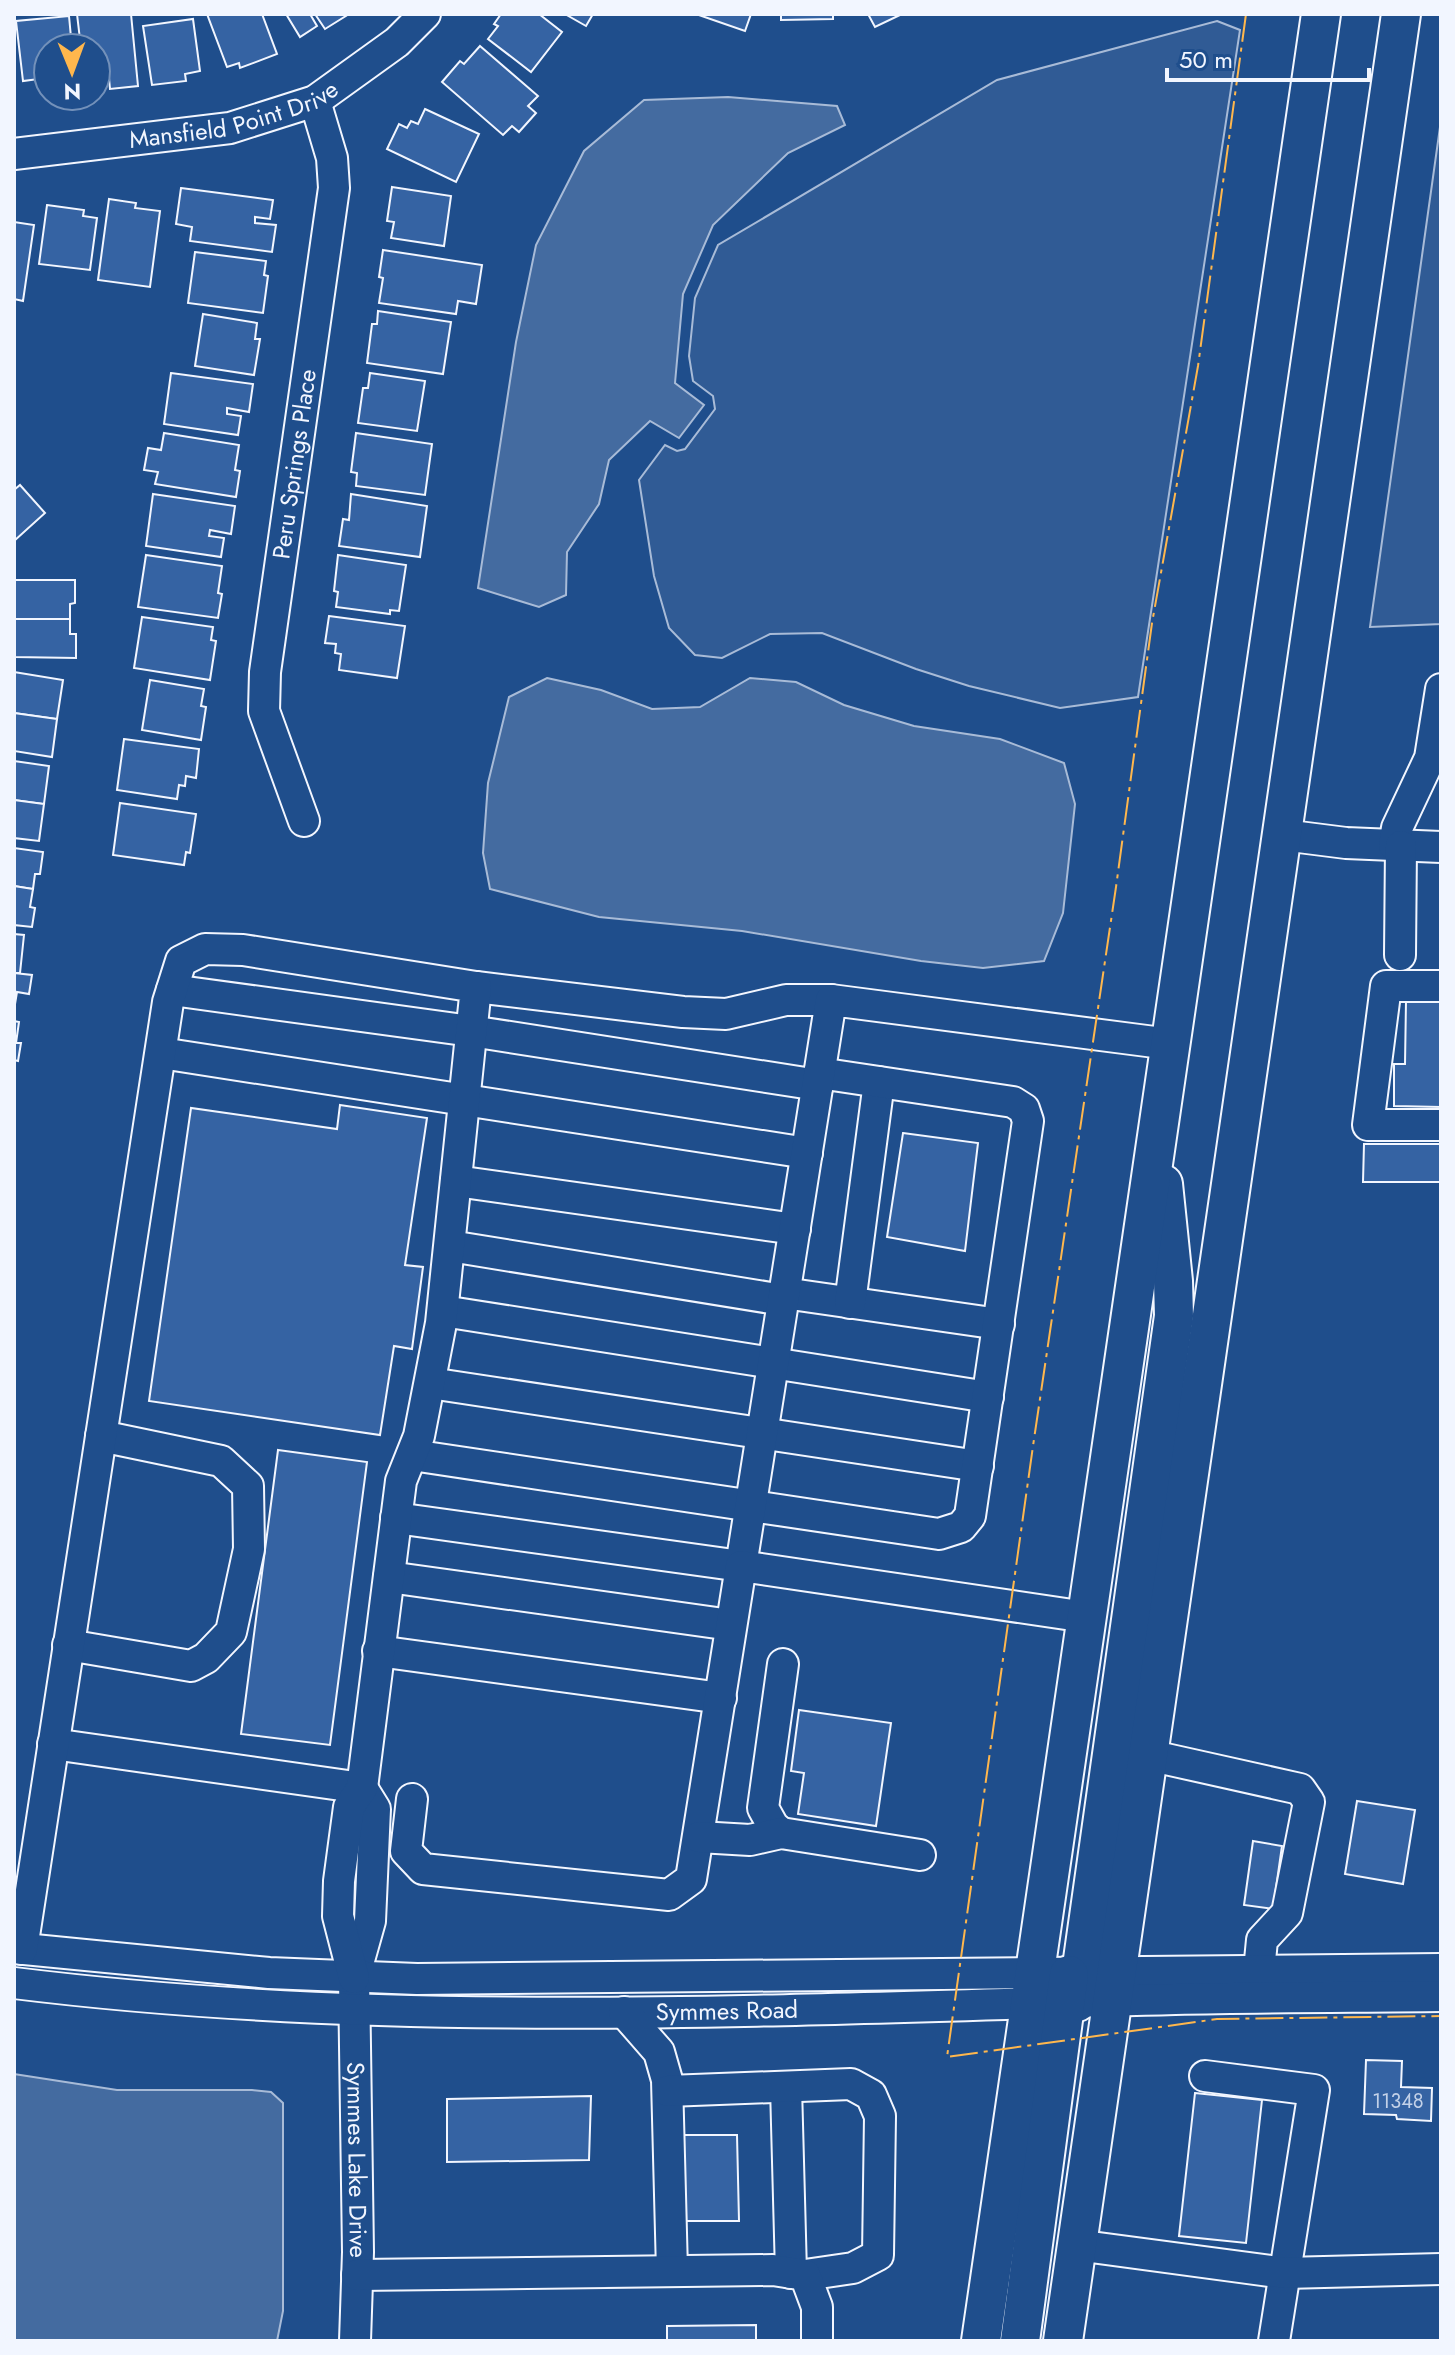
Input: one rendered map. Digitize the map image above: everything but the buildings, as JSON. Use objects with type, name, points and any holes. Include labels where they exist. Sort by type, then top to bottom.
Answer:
[{"type":"main road","points":[[1063,2341],[1076,2245],[1073,1987],[1086,1617],[1321,14]]},
{"type":"main road","points":[[1385,14],[1395,52]]},
{"type":"main road","points":[[981,2341],[1073,1987],[1148,1755],[1401,14]]},
{"type":"main road","points":[[1020,2341],[1174,1316],[1170,1244],[1156,1142]]},
{"type":"street","name":"Mansfield Point Drive","points":[[14,154],[230,128],[315,101],[397,42],[425,14]]},
{"type":"street","name":"Peru Springs Place","points":[[304,821],[264,711],[265,672],[334,188],[332,158],[315,101]]},
{"type":"street","points":[[1400,955],[1397,828],[1430,782],[1430,758],[1441,689]]},
{"type":"street","points":[[1283,835],[1441,847]]},
{"type":"street","points":[[18,1949],[161,1053],[172,990],[181,961],[205,949],[243,950],[476,987],[683,1012],[726,1014],[786,1000],[831,1000],[1170,1044]]},
{"type":"street","points":[[1441,986],[1386,986],[1368,1125],[1441,1125]]},
{"type":"street","points":[[53,1744],[362,1788],[401,1481],[419,1436],[443,1311],[476,987]]},
{"type":"street","points":[[172,990],[818,1079],[879,1082],[1013,1102],[1024,1109],[1028,1132],[978,1466],[970,1516],[961,1527],[939,1534],[412,1455]]},
{"type":"street","points":[[412,1799],[406,1851],[423,1869],[669,1895],[691,1879],[831,1000]]},
{"type":"street","points":[[161,1053],[807,1153]]},
{"type":"street","points":[[850,1303],[879,1082]]},
{"type":"street","points":[[456,1181],[795,1229]]},
{"type":"street","points":[[450,1246],[784,1297],[999,1324]]},
{"type":"street","points":[[443,1311],[988,1397]]},
{"type":"street","points":[[430,1383],[978,1466]]},
{"type":"street","points":[[68,1645],[191,1666],[206,1658],[231,1632],[249,1549],[248,1486],[221,1461],[101,1436]]},
{"type":"street","points":[[396,1518],[1086,1617]]},
{"type":"street","points":[[389,1577],[731,1625]]},
{"type":"street","points":[[378,1651],[721,1698]]},
{"type":"street","points":[[781,1833],[773,1826],[763,1808],[783,1664]]},
{"type":"street","points":[[1148,1755],[1300,1789],[1309,1802],[1287,1913],[1262,1940],[1259,1971]]},
{"type":"street","name":"Symmes Lake Drive","points":[[355,2341],[354,1978],[370,1921],[375,1809],[362,1788]]},
{"type":"street","points":[[699,1837],[750,1840],[781,1833],[920,1855]]},
{"type":"street","name":"Symmes Road","points":[[18,1949],[180,1966],[354,1978],[1073,1987],[1441,1996]]},
{"type":"street","name":"Symmes Road","points":[[14,1983],[144,1998],[354,2011],[489,2014],[624,2012],[1073,1987],[1259,1971],[1441,1969]]},
{"type":"street","points":[[624,2012],[659,2052],[667,2080],[672,2271]]},
{"type":"street","points":[[1205,2076],[1314,2090],[1274,2341]]},
{"type":"street","points":[[357,2275],[773,2270],[798,2274],[853,2268],[878,2255],[880,2116],[871,2095],[851,2084],[668,2091]]},
{"type":"street","points":[[786,2087],[798,2274],[817,2307],[817,2341]]},
{"type":"street","points":[[1076,2245],[1285,2273],[1441,2269]]},
{"type":"shaded area","points":[[1217,21],[1240,30],[1138,697],[1060,708],[969,686],[822,633],[770,634],[722,658],[695,655],[669,628],[654,576],[639,480],[665,445],[677,451],[685,449],[715,409],[713,396],[693,381],[689,356],[695,298],[718,245],[997,80]]},
{"type":"shaded area","points":[[728,97],[837,106],[845,125],[788,153],[713,225],[683,294],[675,383],[704,405],[679,438],[650,421],[609,460],[599,504],[567,552],[566,595],[539,607],[478,588],[516,342],[536,245],[584,151],[644,100]]},
{"type":"shaded area","points":[[1441,120],[1441,624],[1370,627]]},
{"type":"shaded area","points":[[547,678],[601,690],[652,709],[700,707],[750,678],[796,682],[844,705],[914,726],[1000,739],[1064,763],[1075,804],[1063,913],[1044,961],[983,968],[921,961],[742,931],[599,917],[490,889],[483,853],[488,783],[509,697]]},
{"type":"shaded area","points":[[14,2074],[117,2090],[271,2092],[283,2103],[283,2311],[277,2341],[14,2341]]},
{"type":"power","points":[[1246,14],[1198,366],[1152,623],[947,2057],[1217,2019],[1441,2016]]}]
